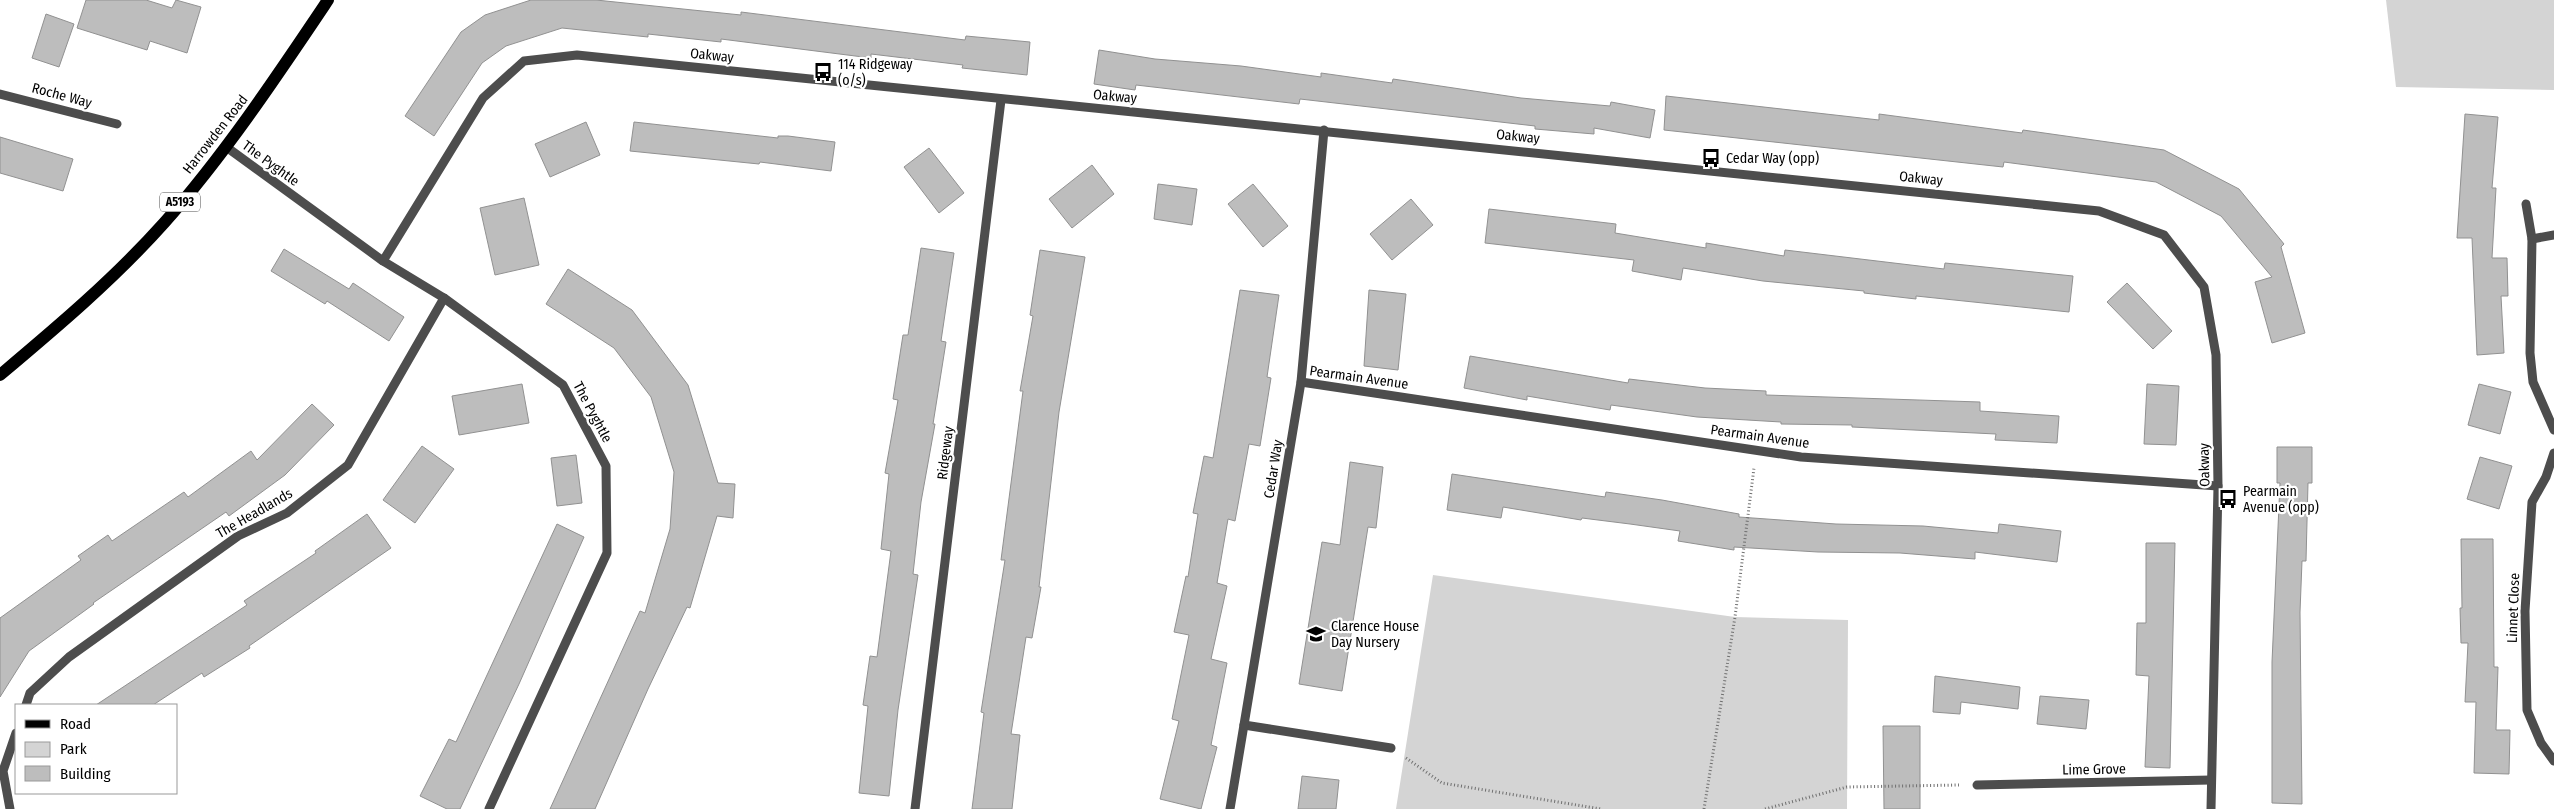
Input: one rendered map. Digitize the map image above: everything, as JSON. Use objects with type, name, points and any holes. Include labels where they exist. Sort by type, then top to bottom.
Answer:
[{"type":"main road","name":"Harrowden Road","points":[[0,375],[95,295],[164,223],[269,88],[328,0]]},
{"type":"street","name":"Oakway","points":[[383,261],[483,98],[524,61],[577,55],[1001,100],[1324,130],[2099,211],[2164,235],[2204,287],[2216,355],[2218,486],[2211,809]]},
{"type":"street","name":"Roche Way","points":[[0,94],[116,124]]},
{"type":"street","name":"Ridgeway","points":[[916,809],[1001,100]]},
{"type":"street","name":"Cedar Way","points":[[1230,809],[1301,382],[1324,130]]},
{"type":"street","name":"The Pyghtle","points":[[225,146],[383,261],[444,298],[563,385],[606,466],[607,553],[489,809]]},
{"type":"street","points":[[2526,204],[2532,239],[2530,353],[2533,382],[2554,430]]},
{"type":"street","points":[[2532,239],[2554,235]]},
{"type":"street","name":"The Headlands","points":[[26,704],[30,693],[69,657],[238,536],[287,513],[348,466],[444,298]]},
{"type":"street","name":"Pearmain Avenue","points":[[1301,382],[1801,457],[2218,486]]},
{"type":"street","name":"Linnet Close","points":[[2554,453],[2546,477],[2532,502],[2526,611],[2527,710],[2541,743],[2554,761]]},
{"type":"street","points":[[1244,725],[1391,748]]},
{"type":"street","points":[[10,809],[3,771],[15,736]]},
{"type":"street","name":"Lime Grove","points":[[1977,785],[2211,780]]},
{"type":"path","points":[[1704,809],[1735,617],[1756,450]]},
{"type":"path","points":[[1391,748],[1442,783],[1601,809]]},
{"type":"path","points":[[1765,809],[1847,788],[1977,785]]},
{"type":"green space","points":[[2386,0],[2554,0],[2554,90],[2396,87]]},
{"type":"green space","points":[[1433,575],[1735,617],[1848,620],[1847,809],[1396,809]]},
{"type":"building","points":[[86,0],[146,0],[172,8],[176,0],[201,7],[187,53],[150,41],[147,50],[77,28]]},
{"type":"building","points":[[531,0],[596,0],[741,15],[741,12],[965,40],[966,36],[1030,42],[1027,75],[962,68],[963,65],[871,54],[871,58],[721,39],[721,42],[648,34],[648,37],[562,28],[506,46],[482,63],[434,136],[405,116],[461,32],[485,15]]},
{"type":"building","points":[[46,14],[74,24],[59,67],[32,58]]},
{"type":"building","points":[[1099,50],[1155,59],[1241,66],[1321,77],[1321,73],[1392,83],[1393,79],[1521,98],[1610,106],[1611,102],[1655,110],[1650,138],[1594,128],[1594,134],[1535,129],[1535,126],[1300,99],[1299,104],[1136,85],[1135,90],[1094,84]]},
{"type":"building","points":[[1666,96],[1879,120],[1879,114],[2022,133],[2023,130],[2164,150],[2239,189],[2284,244],[2281,247],[2305,333],[2272,343],[2255,282],[2272,277],[2221,216],[2156,182],[2004,162],[2003,167],[1664,130]]},
{"type":"building","points":[[2465,114],[2498,117],[2492,188],[2496,188],[2492,258],[2507,258],[2508,296],[2501,296],[2504,353],[2477,355],[2472,238],[2457,238]]},
{"type":"building","points":[[586,122],[600,155],[550,177],[535,144]]},
{"type":"building","points":[[634,122],[778,138],[778,136],[788,136],[835,142],[831,171],[760,162],[759,164],[630,151]]},
{"type":"building","points":[[0,137],[73,159],[63,191],[0,173]]},
{"type":"building","points":[[929,148],[964,193],[939,213],[904,167]]},
{"type":"building","points":[[1092,165],[1114,194],[1072,228],[1049,199]]},
{"type":"building","points":[[1158,184],[1197,189],[1192,225],[1154,219]]},
{"type":"building","points":[[1253,184],[1288,226],[1263,247],[1228,204]]},
{"type":"building","points":[[524,198],[539,265],[495,275],[480,208]]},
{"type":"building","points":[[1411,199],[1433,225],[1392,260],[1370,234]]},
{"type":"building","points":[[1489,209],[1616,224],[1615,233],[1706,248],[1706,243],[1784,256],[1785,250],[1944,269],[1945,263],[2073,276],[2069,312],[1916,296],[1916,299],[1864,293],[1864,291],[1763,281],[1683,268],[1681,280],[1632,271],[1634,260],[1485,243]]},
{"type":"building","points":[[921,248],[954,253],[941,341],[946,342],[933,424],[935,424],[921,502],[913,574],[918,575],[898,710],[889,796],[859,793],[868,706],[863,705],[870,656],[877,657],[891,551],[881,549],[889,474],[885,473],[898,400],[893,399],[903,335],[908,335]]},
{"type":"building","points":[[284,249],[349,289],[353,283],[404,317],[389,341],[327,301],[325,304],[271,271]]},
{"type":"building","points":[[1040,250],[1085,257],[1059,412],[1039,587],[1041,587],[1032,638],[1026,637],[1011,734],[1020,735],[1012,809],[972,809],[984,713],[981,712],[1005,560],[1001,560],[1023,391],[1020,391],[1033,316],[1030,315]]},
{"type":"building","points":[[568,269],[632,310],[688,385],[718,483],[735,484],[733,518],[717,516],[690,608],[687,607],[648,689],[595,809],[550,809],[640,611],[645,613],[670,529],[674,472],[651,397],[614,348],[546,304]]},
{"type":"building","points":[[2127,283],[2172,331],[2153,349],[2107,302]]},
{"type":"building","points":[[1240,290],[1279,295],[1267,377],[1271,378],[1260,446],[1249,444],[1235,521],[1228,519],[1217,583],[1227,586],[1211,659],[1227,663],[1211,745],[1217,747],[1201,809],[1160,799],[1179,721],[1172,719],[1189,635],[1174,632],[1186,576],[1188,577],[1198,514],[1193,513],[1204,456],[1213,458]]},
{"type":"building","points":[[1369,290],[1406,294],[1398,370],[1364,366]]},
{"type":"building","points":[[1470,356],[1628,383],[1629,379],[1705,388],[1766,391],[1766,395],[1980,402],[1980,411],[2059,416],[2057,443],[1995,440],[1996,434],[1852,427],[1852,425],[1781,424],[1781,422],[1697,417],[1611,405],[1610,410],[1527,396],[1527,400],[1464,388]]},
{"type":"building","points":[[522,384],[529,423],[459,435],[452,396]]},
{"type":"building","points":[[2147,384],[2179,386],[2176,445],[2144,444]]},
{"type":"building","points":[[2479,384],[2511,392],[2500,434],[2468,425]]},
{"type":"building","points":[[312,404],[334,425],[285,475],[229,516],[226,512],[93,603],[29,651],[0,697],[0,618],[81,560],[78,556],[108,535],[112,541],[184,492],[188,497],[251,451],[257,460]]},
{"type":"building","points":[[422,446],[454,469],[415,523],[383,500]]},
{"type":"building","points":[[2277,447],[2312,447],[2312,483],[2308,483],[2306,561],[2302,561],[2300,612],[2302,804],[2272,803],[2272,662],[2280,483],[2277,483]]},
{"type":"building","points":[[576,455],[582,503],[557,506],[551,458]]},
{"type":"building","points":[[2480,457],[2512,466],[2499,509],[2467,499]]},
{"type":"building","points":[[1350,462],[1383,467],[1376,528],[1368,527],[1342,691],[1299,684],[1322,542],[1340,545]]},
{"type":"building","points":[[1452,474],[1605,497],[1606,492],[1662,500],[1739,514],[1739,517],[1836,524],[1923,526],[1998,533],[1999,524],[2061,531],[2057,562],[1975,552],[1975,559],[1900,553],[1818,552],[1734,547],[1734,550],[1678,541],[1680,531],[1630,524],[1582,518],[1581,520],[1503,507],[1501,518],[1447,510]]},
{"type":"building","points":[[367,514],[391,548],[249,646],[250,648],[204,677],[202,673],[155,704],[98,704],[247,605],[244,601],[316,553],[315,551]]},
{"type":"building","points":[[557,524],[584,537],[519,684],[460,809],[447,809],[420,796],[449,739],[456,742]]},
{"type":"building","points":[[2461,539],[2493,539],[2494,667],[2498,667],[2496,730],[2510,730],[2509,774],[2474,773],[2476,702],[2465,702],[2468,643],[2461,643]]},
{"type":"building","points":[[2146,543],[2175,543],[2170,768],[2145,767],[2149,676],[2136,675],[2137,623],[2146,623]]},
{"type":"building","points":[[1935,676],[2020,687],[2018,709],[1961,702],[1960,714],[1933,712]]},
{"type":"building","points":[[2040,696],[2089,700],[2086,729],[2037,724]]},
{"type":"building","points":[[1883,726],[1920,726],[1920,809],[1884,809]]},
{"type":"building","points":[[1302,776],[1339,780],[1336,809],[1298,809]]},
{"type":"place","name":"114 Ridgeway (o/s)","points":[[823,72]]},
{"type":"place","name":"Cedar Way (opp)","points":[[1711,158]]},
{"type":"place","name":"Pearmain Avenue (opp)","points":[[2228,499]]},
{"type":"place","name":"Clarence House Day Nursery","points":[[1316,634]]}]
